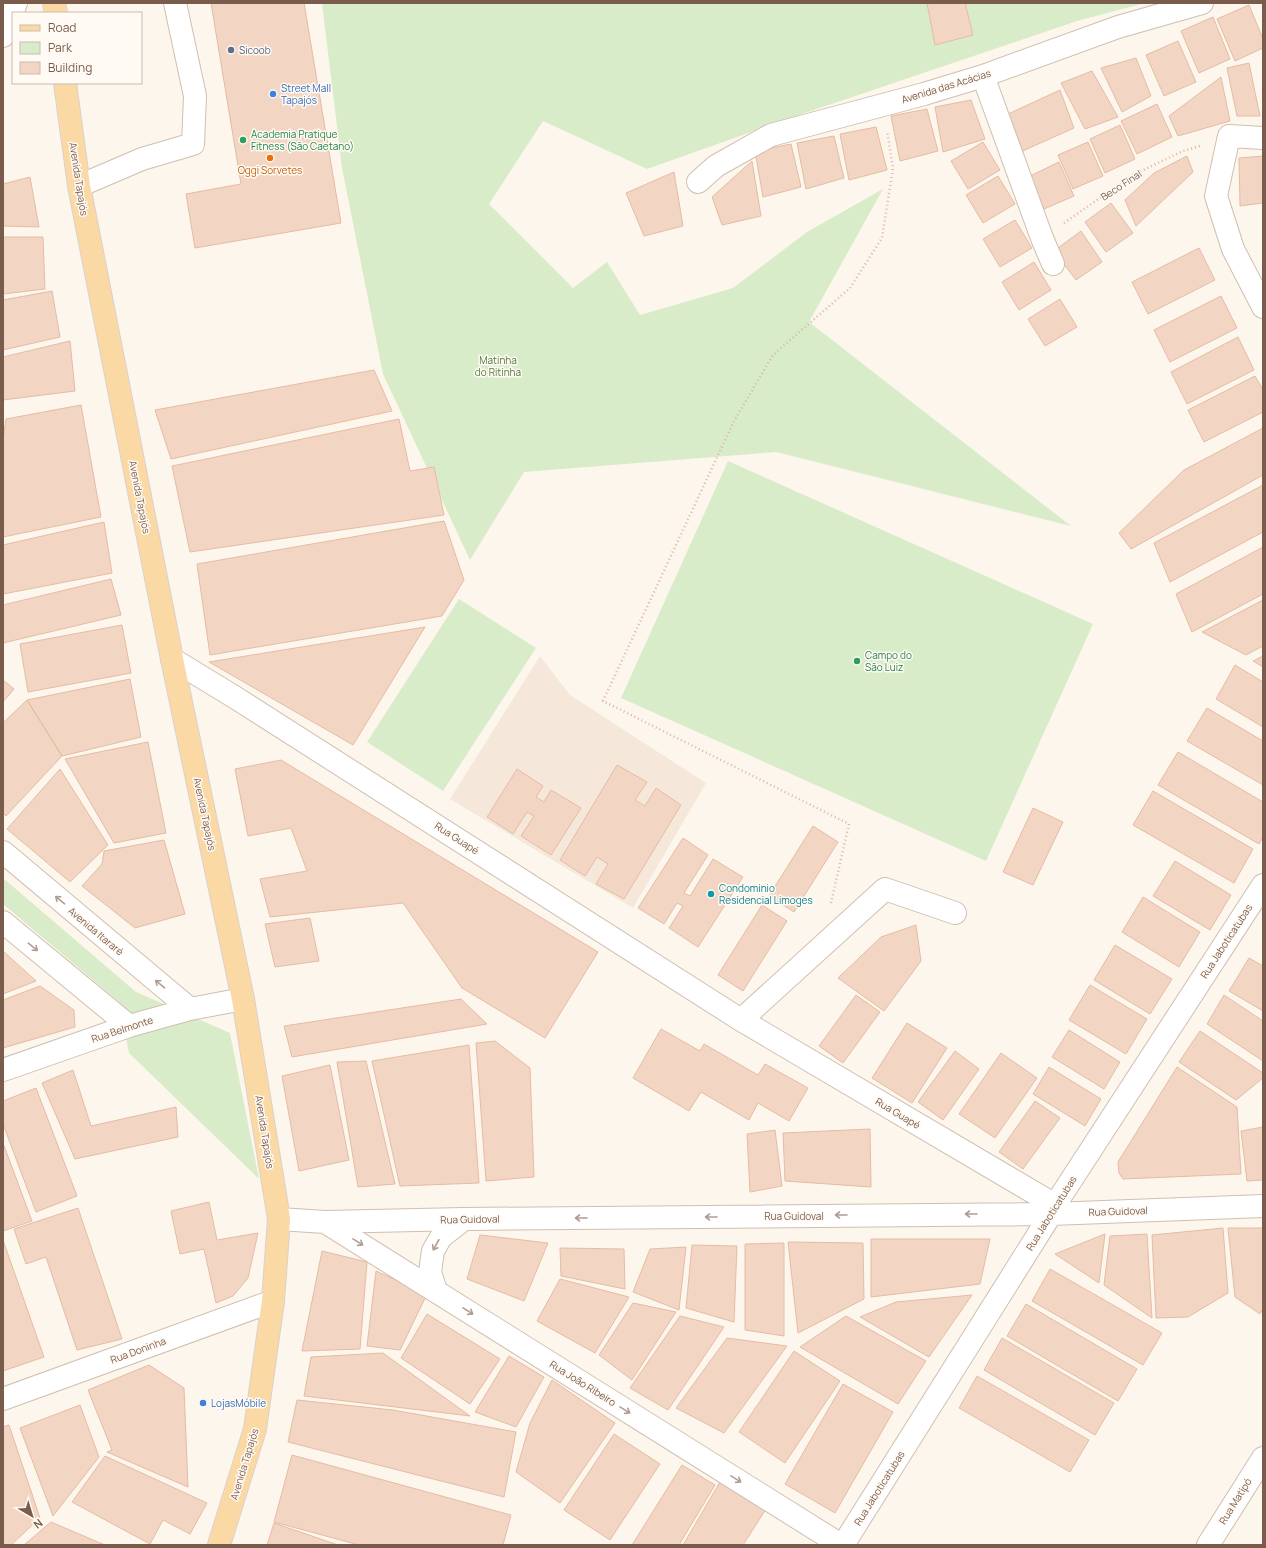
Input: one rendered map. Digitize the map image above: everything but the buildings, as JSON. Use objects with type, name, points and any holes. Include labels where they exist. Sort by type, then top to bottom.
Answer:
[{"type":"main road","name":"Avenida Tapajós","points":[[65,84],[79,186],[172,659],[244,999],[279,1219],[273,1301],[255,1429],[219,1545]]},
{"type":"street","points":[[79,186],[142,159],[193,144],[195,96],[175,3]]},
{"type":"street","name":"Avenida das Acácias","points":[[698,182],[716,166],[771,135],[983,76],[1118,27],[1202,3]]},
{"type":"street","points":[[3,36],[12,13]]},
{"type":"street","points":[[983,76],[1042,238],[1053,264]]},
{"type":"street","points":[[1263,138],[1229,136],[1216,196],[1232,249],[1263,306]]},
{"type":"street","name":"Rua Guapé","points":[[172,659],[236,698],[741,1020],[1053,1209]]},
{"type":"street","name":"Avenida Itararé","points":[[3,852],[190,1009]]},
{"type":"street","name":"Rua Jaboticatubas","points":[[842,1545],[1053,1209],[1263,885]]},
{"type":"street","points":[[741,1020],[885,889],[955,913]]},
{"type":"street","points":[[3,922],[129,1026]]},
{"type":"street","name":"Rua Belmonte","points":[[3,1070],[129,1026],[190,1009],[244,999]]},
{"type":"street","name":"Rua Guidoval","points":[[279,1219],[325,1222],[1263,1206]]},
{"type":"street","points":[[436,1291],[430,1272],[433,1251],[441,1237],[464,1219]]},
{"type":"street","name":"Rua João Ribeiro","points":[[325,1222],[842,1545]]},
{"type":"street","name":"Rua Doninha","points":[[3,1400],[273,1301]]},
{"type":"street","name":"Rua Matipó","points":[[1208,1545],[1263,1459]]},
{"type":"path","points":[[830,909],[849,824],[604,701],[734,421],[773,355],[850,288],[882,238],[893,168],[883,105]]},
{"type":"path","name":"Beco Final","points":[[1042,238],[1133,175],[1183,152],[1229,136]]},
{"type":"shaded area","points":[[540,656],[570,695],[706,783],[633,908],[450,799]]},
{"type":"green space","name":"Matinha do Ritinha","points":[[322,3],[1145,3],[1077,21],[802,114],[647,169],[543,121],[489,204],[573,288],[607,262],[640,315],[733,288],[807,232],[883,189],[809,322],[1071,526],[776,452],[524,472],[470,560],[383,374],[342,168]]},
{"type":"green space","name":"Campo do São Luiz","points":[[728,461],[1093,624],[986,861],[621,698]]},
{"type":"green space","points":[[459,599],[536,648],[443,791],[367,742]]},
{"type":"green space","points":[[3,878],[136,992],[230,1033],[259,1179],[129,1053],[119,1002],[3,904]]},
{"type":"place","name":"Sicoob","points":[[231,50]]},
{"type":"place","name":"Street Mall Tapajós","points":[[273,94]]},
{"type":"place","name":"Academia Pratique Fitness (São Caetano)","points":[[243,140]]},
{"type":"place","name":"Oggi Sorvetes","points":[[270,158]]},
{"type":"place","name":"Campo do São Luiz","points":[[857,661]]},
{"type":"place","name":"Condominio Residencial Limoges","points":[[711,894]]},
{"type":"place","name":"LojasMóbile","points":[[203,1403]]}]
